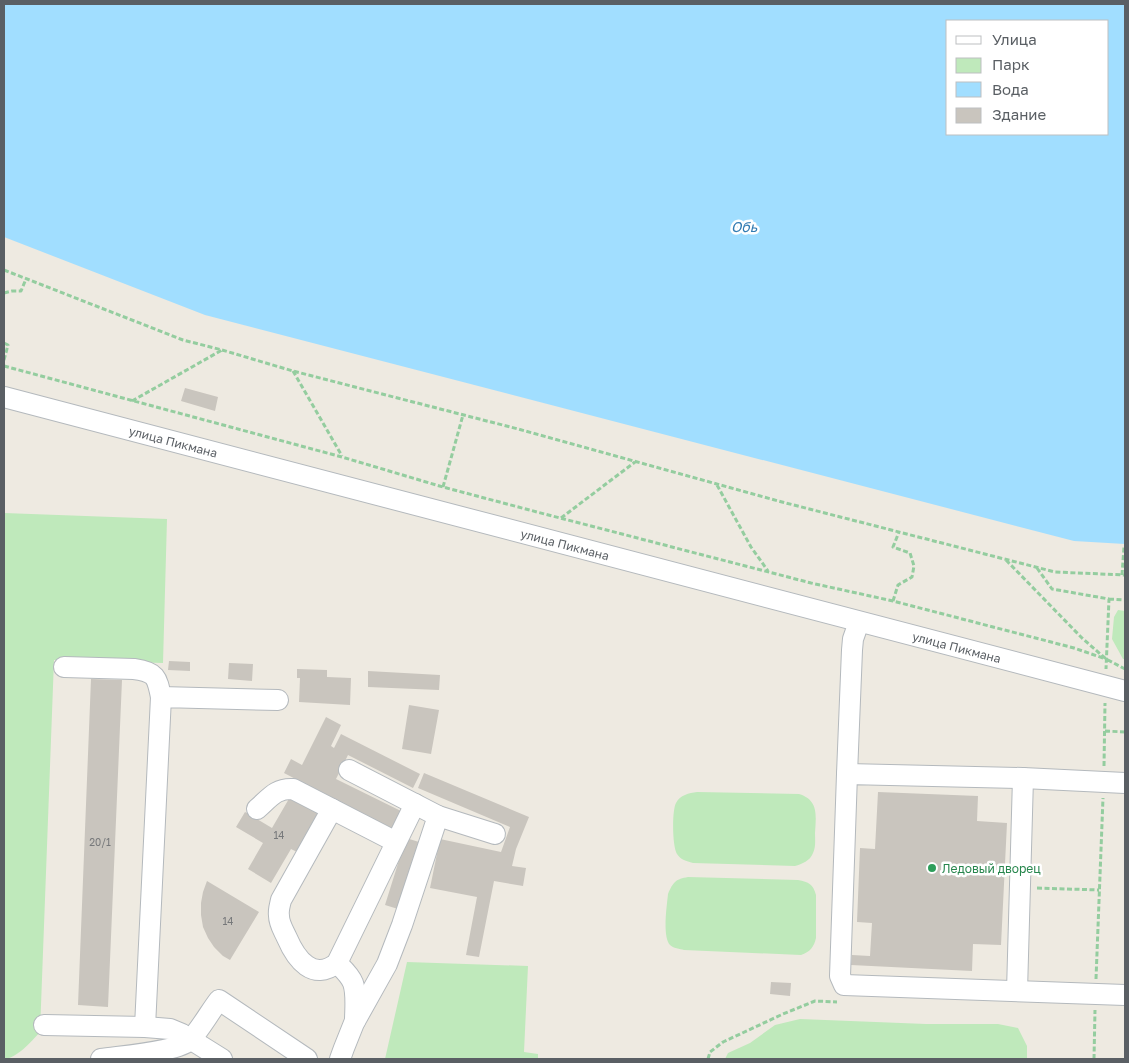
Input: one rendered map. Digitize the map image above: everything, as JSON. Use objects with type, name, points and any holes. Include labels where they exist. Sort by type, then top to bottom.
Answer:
[{"type":"street","name":"улица Пикмана","points":[[4,397],[1125,690]]},
{"type":"street","points":[[859,622],[853,639],[852,650],[840,976],[844,985],[1125,995]]},
{"type":"street","points":[[64,667],[145,671],[154,675],[162,697],[145,1028]]},
{"type":"street","points":[[162,697],[278,700]]},
{"type":"street","points":[[349,770],[438,816],[495,834]]},
{"type":"street","points":[[848,774],[1023,778],[1125,783]]},
{"type":"street","points":[[1016,991],[1023,778]]},
{"type":"street","points":[[257,810],[278,790],[293,789],[332,809],[400,834],[431,838]]},
{"type":"street","points":[[332,809],[281,900],[279,909],[280,924],[293,951],[306,965],[322,970],[332,967],[337,963],[415,804]]},
{"type":"street","points":[[340,1059],[354,1023],[387,964],[438,816]]},
{"type":"street","points":[[337,963],[353,984],[355,993],[354,1023]]},
{"type":"street","points":[[101,1059],[169,1049],[183,1045],[191,1039],[219,1000],[281,1053],[307,1059]]},
{"type":"street","points":[[44,1025],[145,1028],[175,1031],[222,1059]]},
{"type":"path","points":[[4,270],[183,340],[718,485],[1037,568],[1055,572],[1124,575],[1124,547]]},
{"type":"path","points":[[4,294],[12,291],[21,291],[26,279]]},
{"type":"path","points":[[4,343],[8,345],[4,360]]},
{"type":"path","points":[[132,401],[222,350]]},
{"type":"path","points":[[4,366],[342,457],[442,487],[810,583],[893,601],[1074,648],[1125,669]]},
{"type":"path","points":[[293,371],[342,457]]},
{"type":"path","points":[[442,487],[463,415]]},
{"type":"path","points":[[560,518],[635,462]]},
{"type":"path","points":[[718,485],[751,547],[769,572]]},
{"type":"path","points":[[893,601],[898,585],[912,577],[914,566],[910,552],[893,547],[899,532]]},
{"type":"path","points":[[1005,559],[1106,660]]},
{"type":"path","points":[[1037,568],[1052,589],[1125,600]]},
{"type":"path","points":[[1094,1059],[1109,599]]},
{"type":"path","points":[[1105,731],[1125,732]]},
{"type":"path","points":[[1020,887],[1099,890]]},
{"type":"path","points":[[708,1059],[710,1052],[723,1042],[802,1006],[814,1001],[844,1002]]},
{"type":"green space","points":[[4,513],[167,519],[163,663],[54,660],[40,1032],[19,1053],[4,1059]]},
{"type":"green space","points":[[1118,610],[1125,611],[1125,659],[1123,659],[1112,639],[1114,617]]},
{"type":"green space","points":[[697,792],[799,794],[805,797],[813,804],[816,815],[815,846],[812,856],[806,862],[795,866],[693,863],[682,859],[677,854],[674,844],[675,807],[682,796]]},
{"type":"green space","points":[[688,877],[798,880],[808,883],[812,886],[816,895],[816,938],[813,947],[801,955],[684,950],[671,946],[666,935],[668,894],[675,882]]},
{"type":"green space","points":[[407,962],[528,966],[524,1052],[538,1054],[538,1059],[385,1059]]},
{"type":"green space","points":[[800,1019],[926,1024],[998,1024],[1018,1028],[1027,1046],[1027,1059],[725,1059],[728,1053],[750,1043],[775,1025]]},
{"type":"water","name":"Обь","points":[[4,4],[1125,4],[1125,544],[1074,541],[205,315],[4,237]]},
{"type":"building","points":[[185,388],[218,397],[215,411],[181,401]]},
{"type":"building","points":[[169,661],[190,662],[190,671],[168,670]]},
{"type":"building","points":[[229,663],[253,664],[252,681],[228,679]]},
{"type":"building","points":[[297,669],[327,670],[327,677],[351,678],[350,705],[299,702],[300,678],[297,678]]},
{"type":"building","points":[[368,671],[440,675],[439,690],[368,687]]},
{"type":"building","points":[[91,679],[122,680],[108,1007],[78,1005]]},
{"type":"building","points":[[409,705],[439,710],[431,754],[402,749]]},
{"type":"building","points":[[326,717],[341,725],[331,746],[334,748],[341,734],[420,774],[413,788],[348,755],[336,779],[403,812],[394,831],[284,773],[291,759],[302,765]]},
{"type":"building","points":[[424,773],[529,817],[516,849],[512,866],[526,868],[523,886],[494,881],[479,957],[466,955],[477,897],[430,888],[440,839],[501,852],[510,827],[418,788]]},
{"type":"building","name":"Ледовый дворец","points":[[878,792],[978,796],[977,821],[1007,823],[1001,945],[973,944],[972,971],[851,965],[852,955],[870,956],[872,923],[857,922],[860,848],[875,849]]},
{"type":"building","points":[[290,797],[319,814],[297,852],[291,849],[271,883],[248,869],[263,843],[236,827],[245,812],[272,828]]},
{"type":"building","points":[[406,838],[419,842],[398,909],[385,905]]},
{"type":"building","points":[[207,881],[259,912],[230,960],[214,947],[203,927],[201,903]]},
{"type":"building","points":[[771,982],[791,983],[790,996],[770,994]]},
{"type":"place","name":"Ледовый дворец","points":[[932,868]]}]
